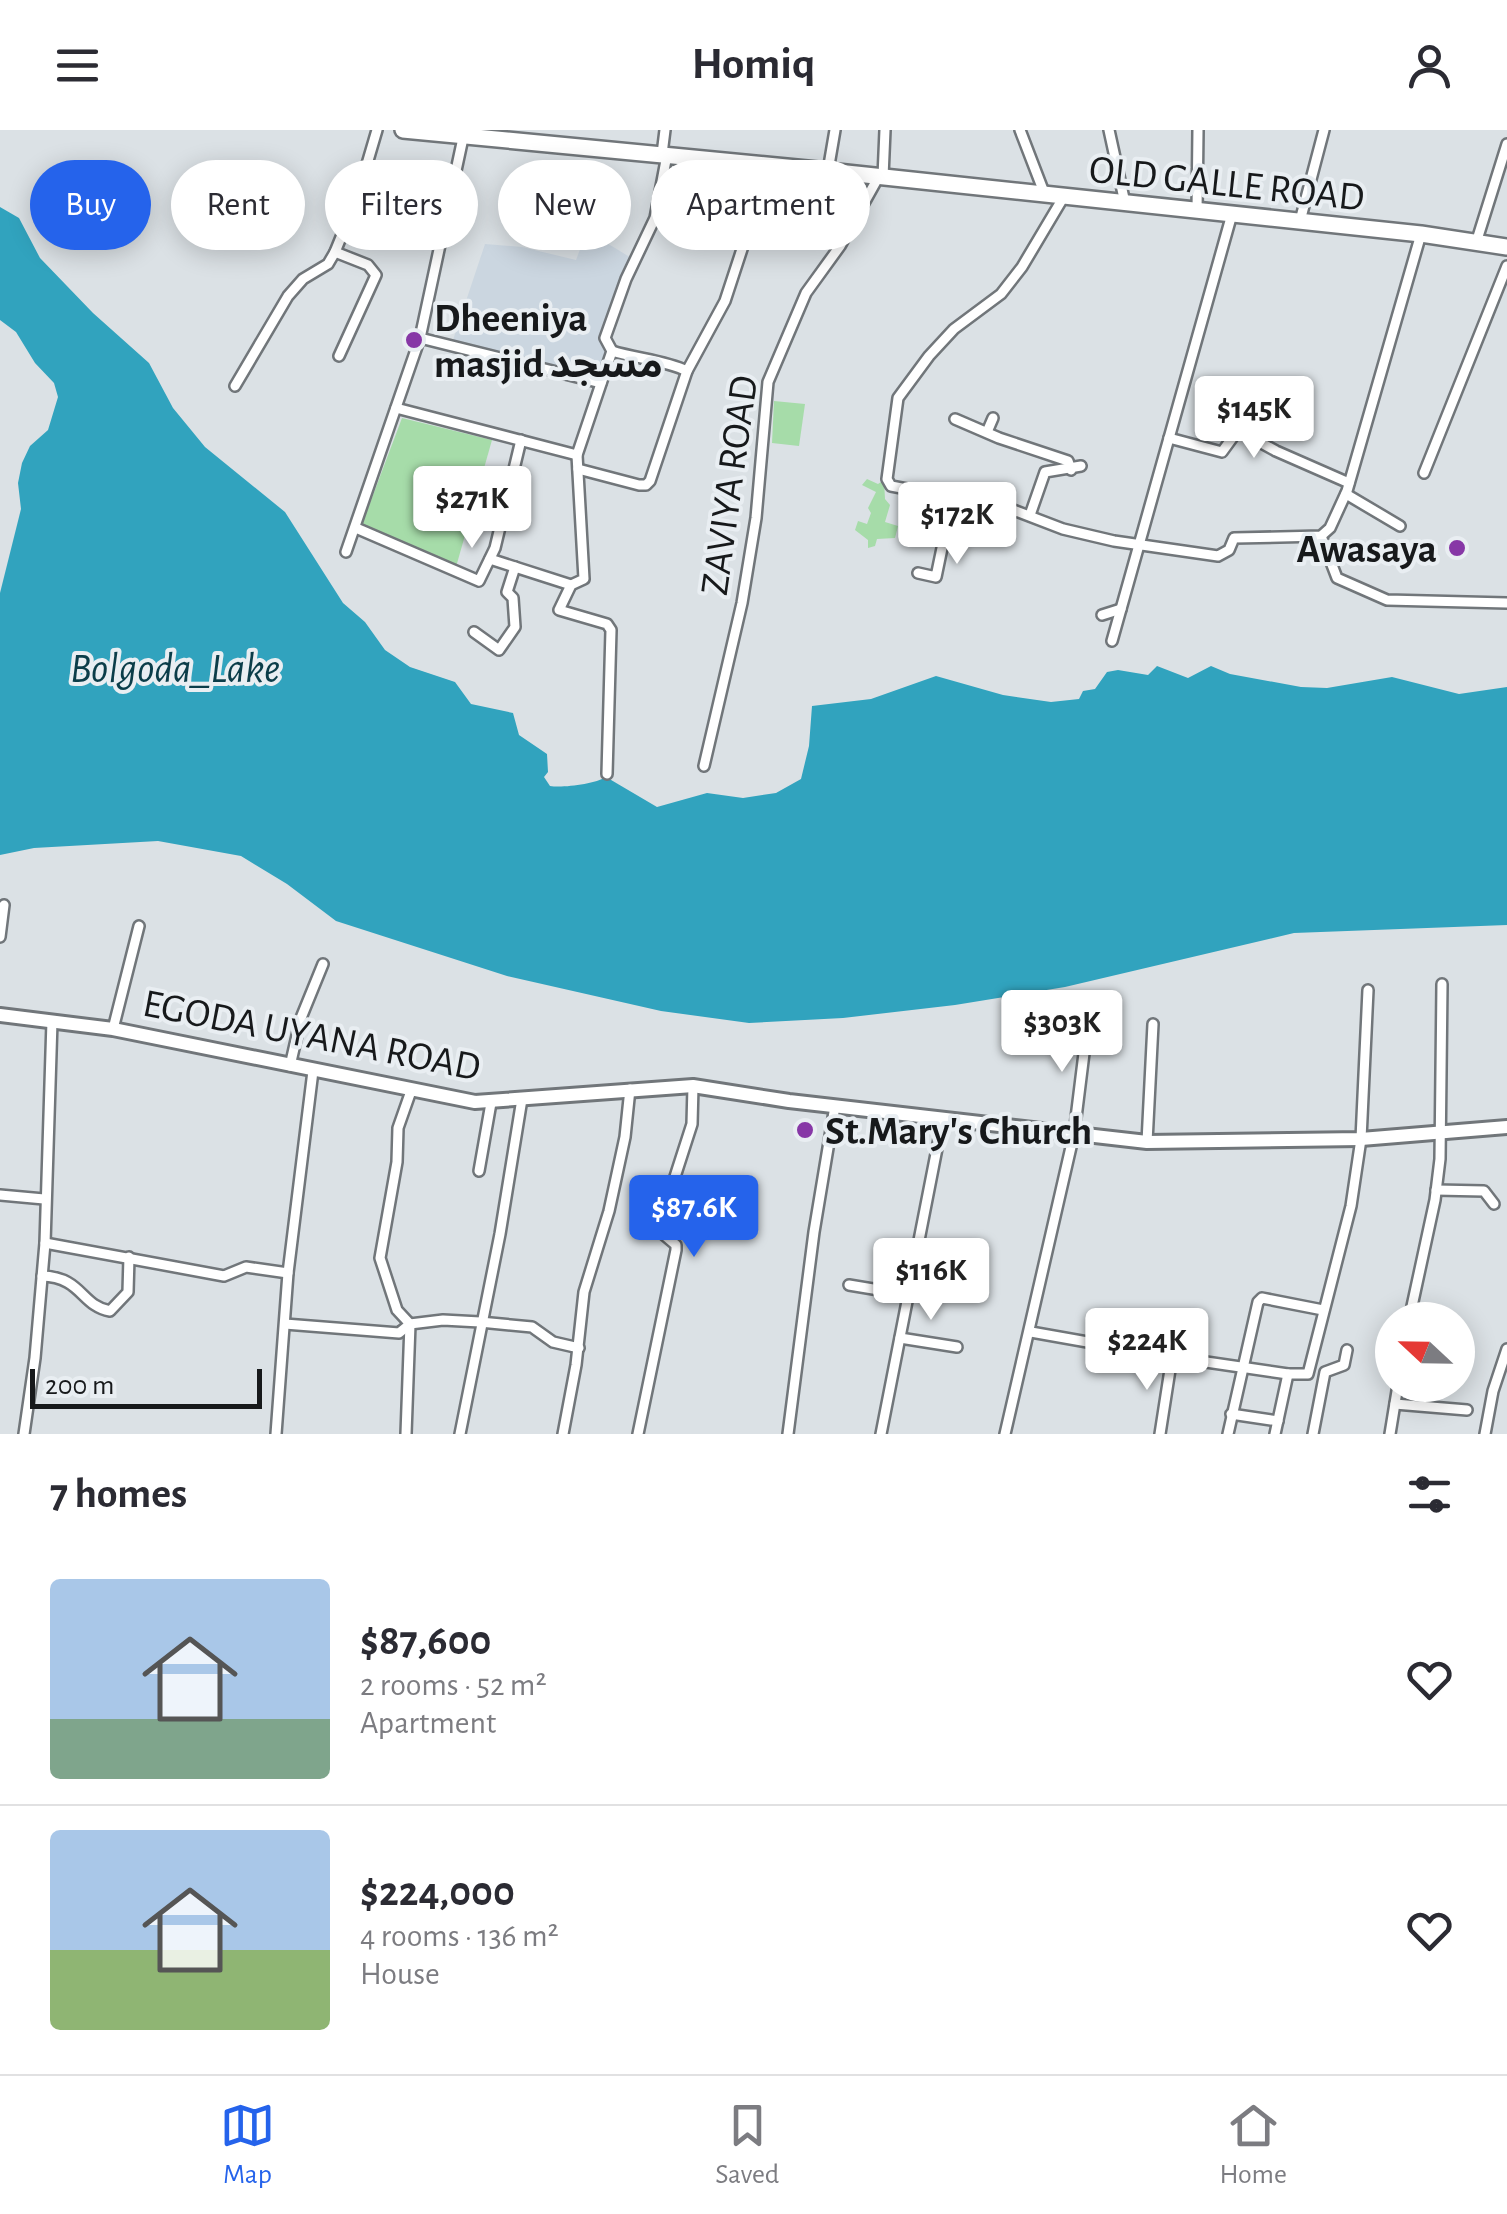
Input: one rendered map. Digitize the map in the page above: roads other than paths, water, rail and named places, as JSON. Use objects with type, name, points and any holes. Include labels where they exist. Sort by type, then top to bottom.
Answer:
[{"type":"highway","name":"OLD GALLE ROAD","points":[[402,130],[464,138],[560,137],[664,155],[721,160]]},
{"type":"highway","name":"OLD GALLE ROAD","points":[[870,175],[1421,234],[1507,247]]},
{"type":"main road","name":"EGODA UYANA ROAD","points":[[0,1015],[114,1030],[412,1091],[491,1102],[693,1086],[1146,1142],[1361,1139],[1507,1126]]},
{"type":"street","points":[[235,386],[288,296],[302,278],[328,264],[335,252],[357,198],[377,130]]},
{"type":"street","points":[[666,130],[656,218],[626,279],[605,338],[612,351],[687,371]]},
{"type":"street","points":[[830,160],[835,130]]},
{"type":"street","points":[[881,176],[885,130]]},
{"type":"street","points":[[1020,130],[1045,195]]},
{"type":"street","points":[[1110,130],[1125,203]]},
{"type":"street","points":[[1198,130],[1198,211]]},
{"type":"street","points":[[1300,221],[1324,130]]},
{"type":"street","points":[[346,552],[420,338],[464,138]]},
{"type":"street","points":[[1476,243],[1507,144]]},
{"type":"street","name":"ZAVIYA ROAD","points":[[704,766],[742,602],[756,518],[768,382],[806,293],[840,246],[881,176]]},
{"type":"street","points":[[1064,198],[1001,294],[954,329],[898,398],[887,478],[891,486],[1008,508],[1097,537],[1218,556],[1229,550],[1234,538],[1321,536],[1330,528],[1346,494],[1421,234]]},
{"type":"street","points":[[1112,641],[1232,214]]},
{"type":"street","points":[[578,470],[646,486],[687,371],[725,301],[742,250]]},
{"type":"street","points":[[335,252],[368,265],[376,275],[338,356]]},
{"type":"street","points":[[1424,473],[1507,266]]},
{"type":"street","points":[[420,338],[601,383]]},
{"type":"street","points":[[607,774],[611,630],[607,624],[559,610],[571,585],[584,579],[577,454],[612,351]]},
{"type":"street","points":[[396,408],[577,454]]},
{"type":"street","points":[[987,432],[993,418]]},
{"type":"street","points":[[956,419],[1074,462],[1045,472],[1030,531]]},
{"type":"street","points":[[1169,438],[1222,452],[1238,430],[1349,483]]},
{"type":"street","points":[[356,528],[479,581],[490,559],[521,440]]},
{"type":"street","points":[[1346,494],[1400,526]]},
{"type":"street","points":[[918,573],[936,577],[952,500]]},
{"type":"street","points":[[1321,536],[1337,578],[1387,600],[1507,603]]},
{"type":"street","points":[[490,559],[571,585]]},
{"type":"street","points":[[474,632],[499,650],[515,627],[513,598],[506,592],[515,568]]},
{"type":"street","points":[[1102,615],[1121,608]]},
{"type":"street","points":[[0,937],[4,905]]},
{"type":"street","points":[[114,1030],[139,926]]},
{"type":"street","points":[[290,1066],[301,1018],[323,964]]},
{"type":"street","points":[[1413,1302],[1436,1190],[1441,1131],[1442,984]]},
{"type":"street","points":[[1031,1332],[1244,1368],[1308,1374],[1348,1223],[1361,1139],[1368,990]]},
{"type":"street","points":[[24,1434],[36,1358],[42,1276],[52,1021]]},
{"type":"street","points":[[1005,1434],[1074,1134],[1088,1021]]},
{"type":"street","points":[[1146,1142],[1153,1024]]},
{"type":"street","points":[[276,1434],[288,1273],[307,1144],[313,1071]]},
{"type":"street","points":[[638,1434],[676,1250],[676,1245],[663,1234],[673,1182],[692,1124],[693,1086]]},
{"type":"street","points":[[563,1434],[584,1292],[609,1211],[625,1137],[630,1089]]},
{"type":"street","points":[[406,1434],[410,1324],[397,1310],[380,1258],[398,1128],[412,1091]]},
{"type":"street","points":[[460,1434],[522,1099]]},
{"type":"street","points":[[479,1171],[491,1102]]},
{"type":"street","points":[[788,1434],[835,1106]]},
{"type":"street","points":[[881,1434],[944,1118]]},
{"type":"street","points":[[1436,1190],[1484,1192],[1494,1204]]},
{"type":"street","points":[[0,1195],[44,1199]]},
{"type":"street","points":[[44,1243],[224,1276],[246,1268],[288,1273]]},
{"type":"street","points":[[42,1276],[61,1276],[97,1306],[110,1311],[128,1292],[129,1256]]},
{"type":"street","points":[[849,1285],[908,1295]]},
{"type":"street","points":[[1228,1434],[1258,1302],[1262,1298],[1323,1310]]},
{"type":"street","points":[[285,1324],[399,1333],[410,1324],[443,1320],[480,1322],[532,1327],[553,1342],[578,1348]]},
{"type":"street","points":[[900,1338],[957,1347]]},
{"type":"street","points":[[1485,1434],[1493,1391],[1507,1349]]},
{"type":"street","points":[[1313,1434],[1324,1372],[1344,1365],[1347,1350]]},
{"type":"street","points":[[1160,1434],[1172,1357]]},
{"type":"street","points":[[1275,1434],[1288,1374]]},
{"type":"street","points":[[1390,1434],[1395,1404],[1467,1410]]},
{"type":"street","points":[[1232,1414],[1278,1421]]},
{"type":"water","name":"Bolgoda_Lake","points":[[0,207],[19,218],[30,239],[30,250],[36,250],[93,313],[149,363],[173,408],[205,447],[285,512],[343,603],[365,622],[385,650],[410,667],[455,682],[471,704],[513,713],[519,735],[547,754],[548,772],[544,777],[550,786],[579,785],[606,777],[657,807],[707,793],[743,798],[776,793],[801,779],[812,706],[871,699],[936,676],[1003,695],[1051,702],[1079,699],[1083,691],[1095,689],[1107,672],[1148,675],[1157,666],[1188,678],[1211,666],[1230,674],[1301,687],[1327,688],[1392,677],[1459,694],[1507,687],[1507,925],[1294,933],[1065,987],[843,1018],[749,1023],[661,1011],[507,976],[336,921],[241,856],[158,841],[34,848],[0,855],[0,593],[21,509],[18,483],[22,463],[30,446],[48,430],[58,397],[54,383],[35,363],[16,332],[0,320]]},
{"type":"place","name":"Dheeniya masjid مسجد","points":[[414,340]]},
{"type":"place","name":"Awasaya","points":[[1457,548]]},
{"type":"place","name":"St.Mary's Church","points":[[805,1130]]}]
